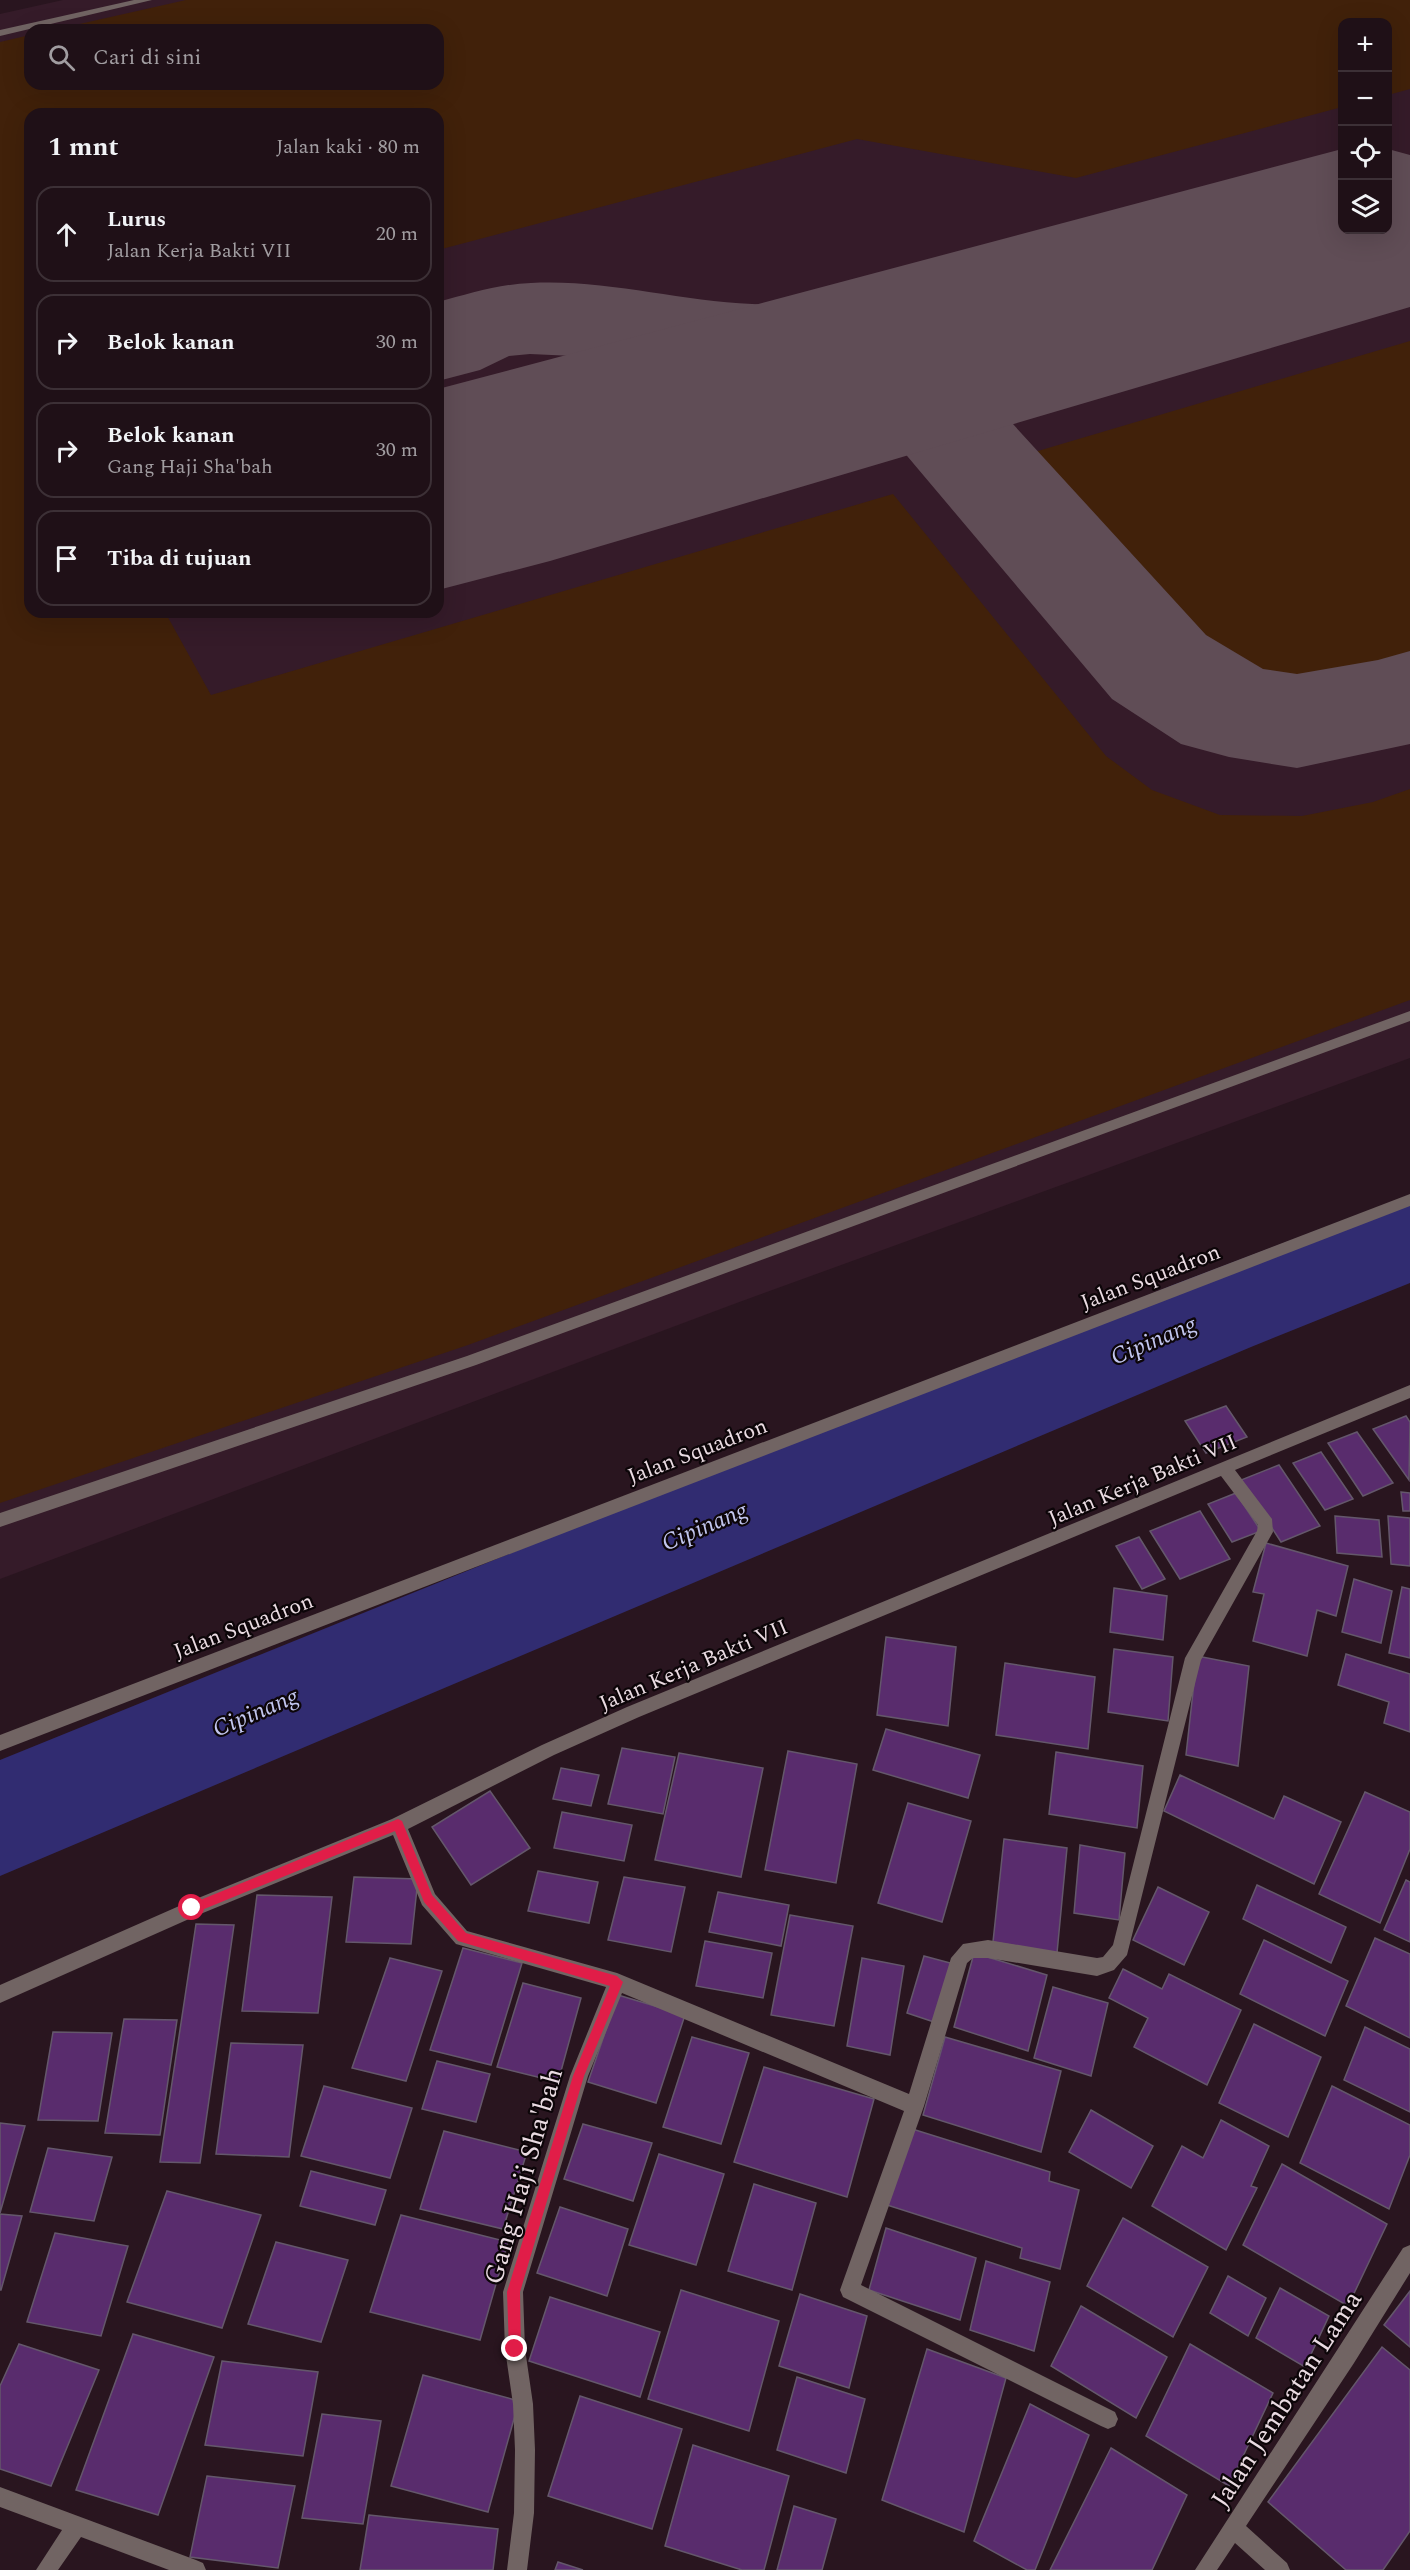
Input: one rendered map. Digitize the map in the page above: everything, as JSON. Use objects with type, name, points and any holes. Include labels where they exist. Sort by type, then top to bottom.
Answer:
[{"type":"street","points":[[40,24],[147,0]]},
{"type":"street","points":[[0,33],[24,28]]},
{"type":"street","points":[[0,1520],[471,1360],[1410,1016]]},
{"type":"street","name":"Jalan Squadron","points":[[0,1743],[1410,1200]]},
{"type":"street","name":"Jalan Kerja Bakti VII","points":[[0,1994],[192,1908],[398,1825],[548,1750],[633,1712],[1410,1391]]},
{"type":"street","points":[[1108,2419],[850,2290],[915,2106],[960,1958],[969,1950],[988,1949],[1097,1967],[1108,1964],[1121,1949],[1193,1658],[1265,1532],[1266,1524],[1225,1469]]},
{"type":"street","points":[[398,1825],[428,1899],[462,1938],[617,1982],[915,2106]]},
{"type":"street","name":"Gang Haji Sha'bah","points":[[517,2570],[524,2513],[525,2450],[523,2404],[515,2349],[513,2292],[579,2076],[617,1982]]},
{"type":"street","name":"Jalan Jembatan Lama","points":[[1205,2570],[1234,2529],[1410,2255]]},
{"type":"street","points":[[0,2497],[196,2570]]},
{"type":"street","points":[[46,2570],[76,2525]]},
{"type":"street","points":[[1234,2529],[1280,2570]]},
{"type":"shaded area","points":[[63,0],[1410,0],[1410,1058],[734,1304],[0,1579],[0,14]]},
{"type":"shaded area","points":[[186,0],[1410,0],[1410,89],[1392,94],[1392,18],[1338,18],[1338,108],[1076,178],[857,139],[444,248],[444,108],[24,108],[24,618],[168,618],[211,695],[893,494],[1106,756],[1152,790],[1220,815],[1302,816],[1373,802],[1410,789],[1410,1000],[468,1345],[0,1503],[0,42],[24,36],[24,90],[444,90],[444,24],[80,24]]},
{"type":"shaded area","points":[[1410,341],[1410,697],[1385,705],[1297,721],[1229,711],[1159,667],[1031,522],[987,466]]},
{"type":"building","points":[[1226,1406],[1247,1437],[1206,1453],[1185,1421]]},
{"type":"building","points":[[1406,1416],[1410,1422],[1409,1480],[1373,1429]]},
{"type":"building","points":[[1357,1432],[1393,1483],[1363,1496],[1328,1443]]},
{"type":"building","points":[[1321,1452],[1353,1499],[1325,1510],[1293,1463]]},
{"type":"building","points":[[1279,1465],[1320,1526],[1281,1542],[1241,1480]]},
{"type":"building","points":[[1401,1492],[1410,1493],[1410,1511],[1403,1511]]},
{"type":"building","points":[[1236,1493],[1261,1531],[1232,1542],[1208,1504]]},
{"type":"building","points":[[1200,1511],[1230,1559],[1180,1579],[1150,1531]]},
{"type":"building","points":[[1335,1516],[1379,1520],[1382,1557],[1337,1553]]},
{"type":"building","points":[[1388,1516],[1410,1518],[1410,1566],[1391,1564]]},
{"type":"building","points":[[1139,1537],[1165,1579],[1142,1589],[1116,1546]]},
{"type":"building","points":[[1266,1543],[1348,1566],[1336,1616],[1317,1610],[1307,1656],[1253,1641],[1264,1594],[1253,1592]]},
{"type":"building","points":[[1354,1579],[1392,1591],[1381,1643],[1342,1632]]},
{"type":"building","points":[[1402,1587],[1410,1589],[1410,1658],[1389,1653]]},
{"type":"building","points":[[1114,1588],[1167,1596],[1163,1640],[1110,1632]]},
{"type":"building","points":[[886,1637],[956,1647],[948,1726],[877,1715]]},
{"type":"building","points":[[1114,1649],[1173,1657],[1168,1721],[1108,1712]]},
{"type":"building","points":[[1346,1654],[1410,1674],[1410,1732],[1384,1723],[1389,1702],[1338,1685]]},
{"type":"building","points":[[1197,1656],[1249,1666],[1238,1766],[1186,1755]]},
{"type":"building","points":[[1005,1663],[1095,1677],[1088,1749],[996,1735]]},
{"type":"building","points":[[886,1729],[980,1755],[968,1798],[873,1770]]},
{"type":"building","points":[[622,1748],[675,1757],[663,1814],[608,1804]]},
{"type":"building","points":[[788,1751],[857,1764],[836,1883],[765,1870]]},
{"type":"building","points":[[1056,1752],[1143,1766],[1137,1828],[1049,1814]]},
{"type":"building","points":[[679,1753],[763,1768],[741,1877],[655,1860]]},
{"type":"building","points":[[561,1768],[599,1775],[591,1806],[553,1799]]},
{"type":"building","points":[[1180,1775],[1274,1819],[1284,1796],[1341,1822],[1314,1884],[1164,1811]]},
{"type":"building","points":[[490,1791],[530,1848],[471,1885],[432,1827]]},
{"type":"building","points":[[1365,1792],[1410,1812],[1410,1849],[1380,1923],[1319,1894]]},
{"type":"building","points":[[908,1803],[971,1821],[942,1922],[878,1903]]},
{"type":"building","points":[[562,1812],[632,1825],[624,1861],[554,1848]]},
{"type":"building","points":[[1004,1839],[1067,1848],[1057,1953],[993,1942]]},
{"type":"building","points":[[1080,1845],[1125,1853],[1119,1920],[1074,1913]]},
{"type":"building","points":[[538,1871],[598,1882],[589,1923],[528,1911]]},
{"type":"building","points":[[354,1877],[418,1879],[411,1944],[346,1942]]},
{"type":"building","points":[[624,1877],[685,1887],[671,1952],[608,1940]]},
{"type":"building","points":[[1406,1880],[1410,1882],[1410,1942],[1384,1930]]},
{"type":"building","points":[[1257,1885],[1346,1927],[1331,1963],[1243,1919]]},
{"type":"building","points":[[1158,1887],[1209,1912],[1184,1965],[1133,1940]]},
{"type":"building","points":[[718,1892],[789,1905],[781,1946],[709,1932]]},
{"type":"building","points":[[257,1895],[332,1897],[318,2013],[242,2011]]},
{"type":"building","points":[[790,1915],[853,1926],[834,2026],[771,2015]]},
{"type":"building","points":[[196,1924],[234,1925],[200,2163],[160,2162]]},
{"type":"building","points":[[1375,1938],[1410,1954],[1410,2038],[1346,2006]]},
{"type":"building","points":[[1264,1940],[1348,1981],[1325,2036],[1240,1994]]},
{"type":"building","points":[[705,1941],[772,1953],[763,1998],[696,1986]]},
{"type":"building","points":[[463,1948],[522,1963],[491,2065],[430,2050]]},
{"type":"building","points":[[974,1953],[1047,1975],[1028,2051],[954,2027]]},
{"type":"building","points":[[924,1956],[954,1964],[937,2023],[907,2013]]},
{"type":"building","points":[[390,1958],[442,1971],[406,2081],[352,2068]]},
{"type":"building","points":[[862,1958],[904,1966],[890,2055],[847,2046]]},
{"type":"building","points":[[1123,1969],[1162,1989],[1169,1974],[1241,2010],[1207,2085],[1134,2047],[1148,2018],[1109,1998]]},
{"type":"building","points":[[523,1983],[581,1998],[558,2082],[497,2067]]},
{"type":"building","points":[[1053,1987],[1108,2003],[1091,2076],[1034,2058]]},
{"type":"building","points":[[618,1995],[685,2015],[656,2103],[588,2082]]},
{"type":"building","points":[[124,2019],[177,2020],[160,2135],[105,2133]]},
{"type":"building","points":[[1254,2024],[1321,2057],[1288,2137],[1219,2103]]},
{"type":"building","points":[[1365,2027],[1410,2049],[1410,2112],[1344,2080]]},
{"type":"building","points":[[53,2032],[112,2033],[98,2121],[38,2120]]},
{"type":"building","points":[[692,2037],[749,2053],[721,2144],[663,2127]]},
{"type":"building","points":[[945,2037],[1061,2071],[1041,2152],[923,2115]]},
{"type":"building","points":[[231,2043],[303,2045],[289,2157],[216,2154]]},
{"type":"building","points":[[437,2061],[490,2074],[476,2122],[422,2109]]},
{"type":"building","points":[[764,2067],[874,2099],[847,2197],[734,2162]]},
{"type":"building","points":[[324,2086],[412,2108],[390,2178],[301,2156]]},
{"type":"building","points":[[1332,2086],[1410,2125],[1410,2155],[1389,2209],[1300,2163]]},
{"type":"building","points":[[1091,2110],[1153,2146],[1131,2188],[1069,2152]]},
{"type":"building","points":[[1221,2120],[1269,2146],[1251,2186],[1257,2188],[1226,2250],[1152,2206],[1182,2146],[1203,2158]]},
{"type":"building","points":[[0,2123],[25,2126],[0,2213]]},
{"type":"building","points":[[583,2124],[652,2143],[633,2201],[564,2179]]},
{"type":"building","points":[[909,2128],[1050,2172],[1049,2181],[1079,2190],[1060,2269],[1020,2258],[1022,2248],[887,2205]]},
{"type":"building","points":[[444,2131],[527,2152],[503,2229],[420,2209]]},
{"type":"building","points":[[48,2148],[112,2157],[94,2221],[30,2212]]},
{"type":"building","points":[[659,2154],[724,2174],[696,2265],[629,2245]]},
{"type":"building","points":[[1282,2164],[1387,2224],[1348,2306],[1243,2245]]},
{"type":"building","points":[[311,2171],[386,2190],[375,2225],[300,2206]]},
{"type":"building","points":[[754,2184],[816,2203],[792,2290],[728,2271]]},
{"type":"building","points":[[167,2191],[261,2215],[222,2328],[127,2302]]},
{"type":"building","points":[[560,2207],[628,2229],[607,2296],[537,2273]]},
{"type":"building","points":[[0,2214],[22,2216],[1,2290],[0,2290]]},
{"type":"building","points":[[401,2215],[508,2242],[480,2340],[370,2312]]},
{"type":"building","points":[[1123,2218],[1208,2267],[1173,2337],[1087,2286]]},
{"type":"building","points":[[886,2228],[976,2258],[960,2320],[869,2290]]},
{"type":"building","points":[[55,2233],[128,2246],[101,2336],[27,2322]]},
{"type":"building","points":[[276,2242],[348,2260],[321,2342],[248,2324]]},
{"type":"building","points":[[986,2261],[1050,2282],[1034,2351],[970,2330]]},
{"type":"building","points":[[1228,2276],[1266,2298],[1248,2336],[1210,2313]]},
{"type":"building","points":[[1280,2288],[1329,2316],[1305,2367],[1256,2338]]},
{"type":"building","points":[[681,2290],[779,2321],[749,2431],[648,2399]]},
{"type":"building","points":[[1410,2291],[1410,2347],[1384,2325]]},
{"type":"building","points":[[800,2294],[867,2316],[849,2388],[779,2366]]},
{"type":"building","points":[[550,2297],[660,2332],[640,2397],[529,2361]]},
{"type":"building","points":[[1081,2306],[1167,2357],[1136,2418],[1051,2366]]},
{"type":"building","points":[[133,2334],[214,2357],[158,2515],[76,2490]]},
{"type":"building","points":[[19,2344],[99,2370],[51,2486],[0,2469],[0,2386]]},
{"type":"building","points":[[1190,2344],[1273,2393],[1229,2486],[1146,2436]]},
{"type":"building","points":[[1382,2347],[1410,2370],[1410,2531],[1383,2570],[1346,2570],[1268,2502]]},
{"type":"building","points":[[927,2349],[1006,2378],[964,2532],[882,2500]]},
{"type":"building","points":[[222,2361],[318,2372],[303,2456],[205,2445]]},
{"type":"building","points":[[423,2375],[519,2401],[488,2512],[391,2486]]},
{"type":"building","points":[[797,2377],[865,2399],[846,2473],[777,2450]]},
{"type":"building","points":[[580,2396],[682,2429],[652,2529],[548,2496]]},
{"type":"building","points":[[1030,2404],[1089,2435],[1035,2570],[1027,2570],[974,2541]]},
{"type":"building","points":[[322,2414],[381,2421],[363,2524],[302,2518]]},
{"type":"building","points":[[693,2445],[789,2476],[764,2570],[742,2570],[665,2546]]},
{"type":"building","points":[[1111,2448],[1187,2495],[1152,2570],[1050,2570]]},
{"type":"building","points":[[207,2476],[295,2486],[278,2568],[190,2557]]},
{"type":"building","points":[[794,2506],[836,2519],[822,2570],[777,2570]]},
{"type":"building","points":[[369,2515],[498,2529],[493,2570],[360,2570]]},
{"type":"building","points":[[558,2562],[583,2570],[555,2570]]},
{"type":"waterway","name":"Cipinang","points":[[0,1818],[1212,1316],[1410,1238]]},
{"type":"taxiway","points":[[444,342],[468,331],[499,322],[530,318],[595,321],[691,335],[791,340],[892,335],[1059,315]]},
{"type":"taxiway","points":[[891,363],[1159,667],[1229,711],[1297,721],[1385,705],[1410,697]]},
{"type":"taxiway","points":[[444,481],[486,499],[512,504],[565,505],[592,501],[648,482],[775,395]]},
{"type":"runway","points":[[444,488],[1350,234]]},
{"type":"route","points":[[192,1908],[398,1825],[411,1852],[428,1899],[462,1938],[617,1982],[579,2076],[513,2292],[515,2349]]}]
